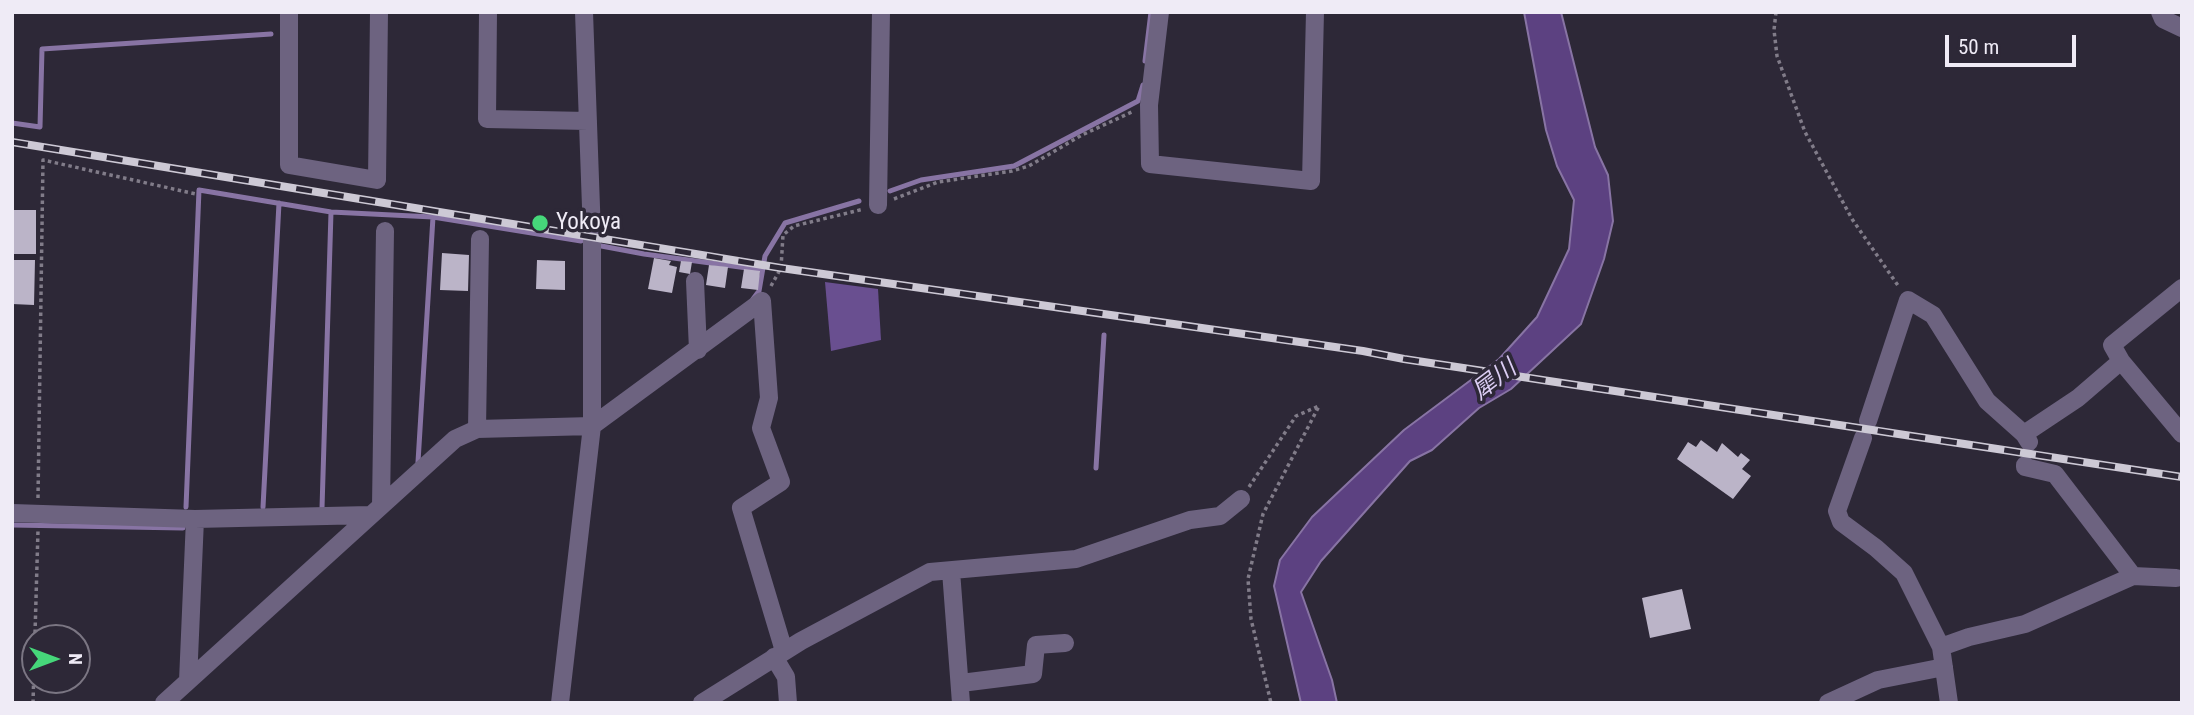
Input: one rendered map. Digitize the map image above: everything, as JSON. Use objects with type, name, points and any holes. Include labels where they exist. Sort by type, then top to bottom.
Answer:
[{"type":"street","points":[[289,12],[289,165],[377,180],[379,12]]},
{"type":"street","points":[[488,12],[486,119],[588,121]]},
{"type":"street","points":[[561,703],[592,426],[592,235],[584,12]]},
{"type":"street","points":[[878,205],[881,12]]},
{"type":"street","points":[[1160,12],[1149,105],[1150,164],[1311,181],[1315,12]]},
{"type":"street","points":[[2160,12],[2164,19],[2182,29]]},
{"type":"street","points":[[375,510],[385,231]]},
{"type":"street","points":[[477,429],[480,240]]},
{"type":"street","points":[[695,281],[698,350]]},
{"type":"street","points":[[2182,288],[2112,345],[2121,360],[2182,434]]},
{"type":"street","points":[[1949,703],[1941,647],[1904,573],[1841,522],[1837,511],[1908,300],[1933,315],[1987,401],[2027,438],[2121,360]]},
{"type":"street","points":[[164,703],[455,439],[477,429],[592,426],[762,301]]},
{"type":"street","points":[[762,301],[769,398],[761,428],[782,482],[741,508],[786,677],[788,703]]},
{"type":"street","points":[[2025,465],[2054,474],[2133,576]]},
{"type":"street","points":[[702,703],[779,654],[930,572],[1076,559],[1190,520],[1220,516],[1241,499]]},
{"type":"street","points":[[12,513],[195,519],[375,510]]},
{"type":"street","points":[[188,681],[195,519]]},
{"type":"street","points":[[951,571],[961,703]]},
{"type":"street","points":[[1941,647],[1969,637],[2025,624],[2133,576],[2179,574],[2182,596]]},
{"type":"street","points":[[961,683],[1033,674],[1036,645],[1065,643]]},
{"type":"street","points":[[1828,703],[1852,698],[1878,680],[1944,667]]},
{"type":"path","points":[[1776,12],[1774,30],[1777,56],[1805,132],[1852,219],[1908,300]]},
{"type":"path","points":[[762,301],[781,268],[783,235],[794,226],[878,205],[938,182],[1029,166],[1120,116],[1149,105]]},
{"type":"path","points":[[33,703],[43,160],[196,194]]},
{"type":"path","points":[[1241,499],[1296,415],[1319,406],[1263,514],[1248,579],[1251,619],[1271,703]]},
{"type":"shaded area","points":[[825,282],[878,289],[881,340],[831,351]]},
{"type":"water","name":"犀川","points":[[1524,12],[1561,12],[1595,147],[1608,175],[1613,221],[1604,259],[1581,324],[1511,389],[1479,408],[1432,450],[1410,461],[1321,561],[1301,592],[1332,680],[1337,703],[1301,703],[1274,586],[1280,560],[1312,517],[1404,430],[1499,359],[1537,317],[1569,249],[1574,200],[1557,166],[1546,130]]},
{"type":"building","points":[[12,210],[36,210],[36,254],[12,254]]},
{"type":"building","points":[[442,253],[469,255],[468,291],[440,290]]},
{"type":"building","points":[[654,258],[671,261],[669,265],[677,267],[672,293],[648,289]]},
{"type":"building","points":[[12,260],[35,260],[34,305],[12,304]]},
{"type":"building","points":[[537,260],[565,261],[565,290],[536,289]]},
{"type":"building","points":[[681,261],[692,262],[690,274],[679,272]]},
{"type":"building","points":[[709,265],[728,267],[725,288],[706,285]]},
{"type":"building","points":[[744,269],[760,271],[758,290],[741,288]]},
{"type":"building","points":[[1701,440],[1717,452],[1722,443],[1738,457],[1741,453],[1750,460],[1742,469],[1751,476],[1733,499],[1677,459],[1688,442],[1696,447]]},
{"type":"building","points":[[1682,589],[1691,629],[1650,638],[1642,598]]},
{"type":"waterway","points":[[1145,61],[1151,12]]},
{"type":"waterway","points":[[12,123],[40,127],[42,49],[271,34]]},
{"type":"waterway","points":[[890,191],[921,180],[1014,166],[1138,101],[1143,85]]},
{"type":"waterway","points":[[186,507],[199,190],[331,212],[433,217],[581,241]]},
{"type":"waterway","points":[[753,299],[759,291],[765,256],[785,223],[859,201]]},
{"type":"waterway","points":[[263,507],[279,203]]},
{"type":"waterway","points":[[322,508],[331,212]]},
{"type":"waterway","points":[[418,462],[433,217]]},
{"type":"waterway","points":[[596,245],[762,270]]},
{"type":"waterway","points":[[1096,468],[1104,335]]},
{"type":"waterway","points":[[12,525],[183,528]]},
{"type":"railway","points":[[12,142],[781,268],[1363,351],[2182,477]]},
{"type":"place","name":"Yokoya","points":[[540,223]]}]
